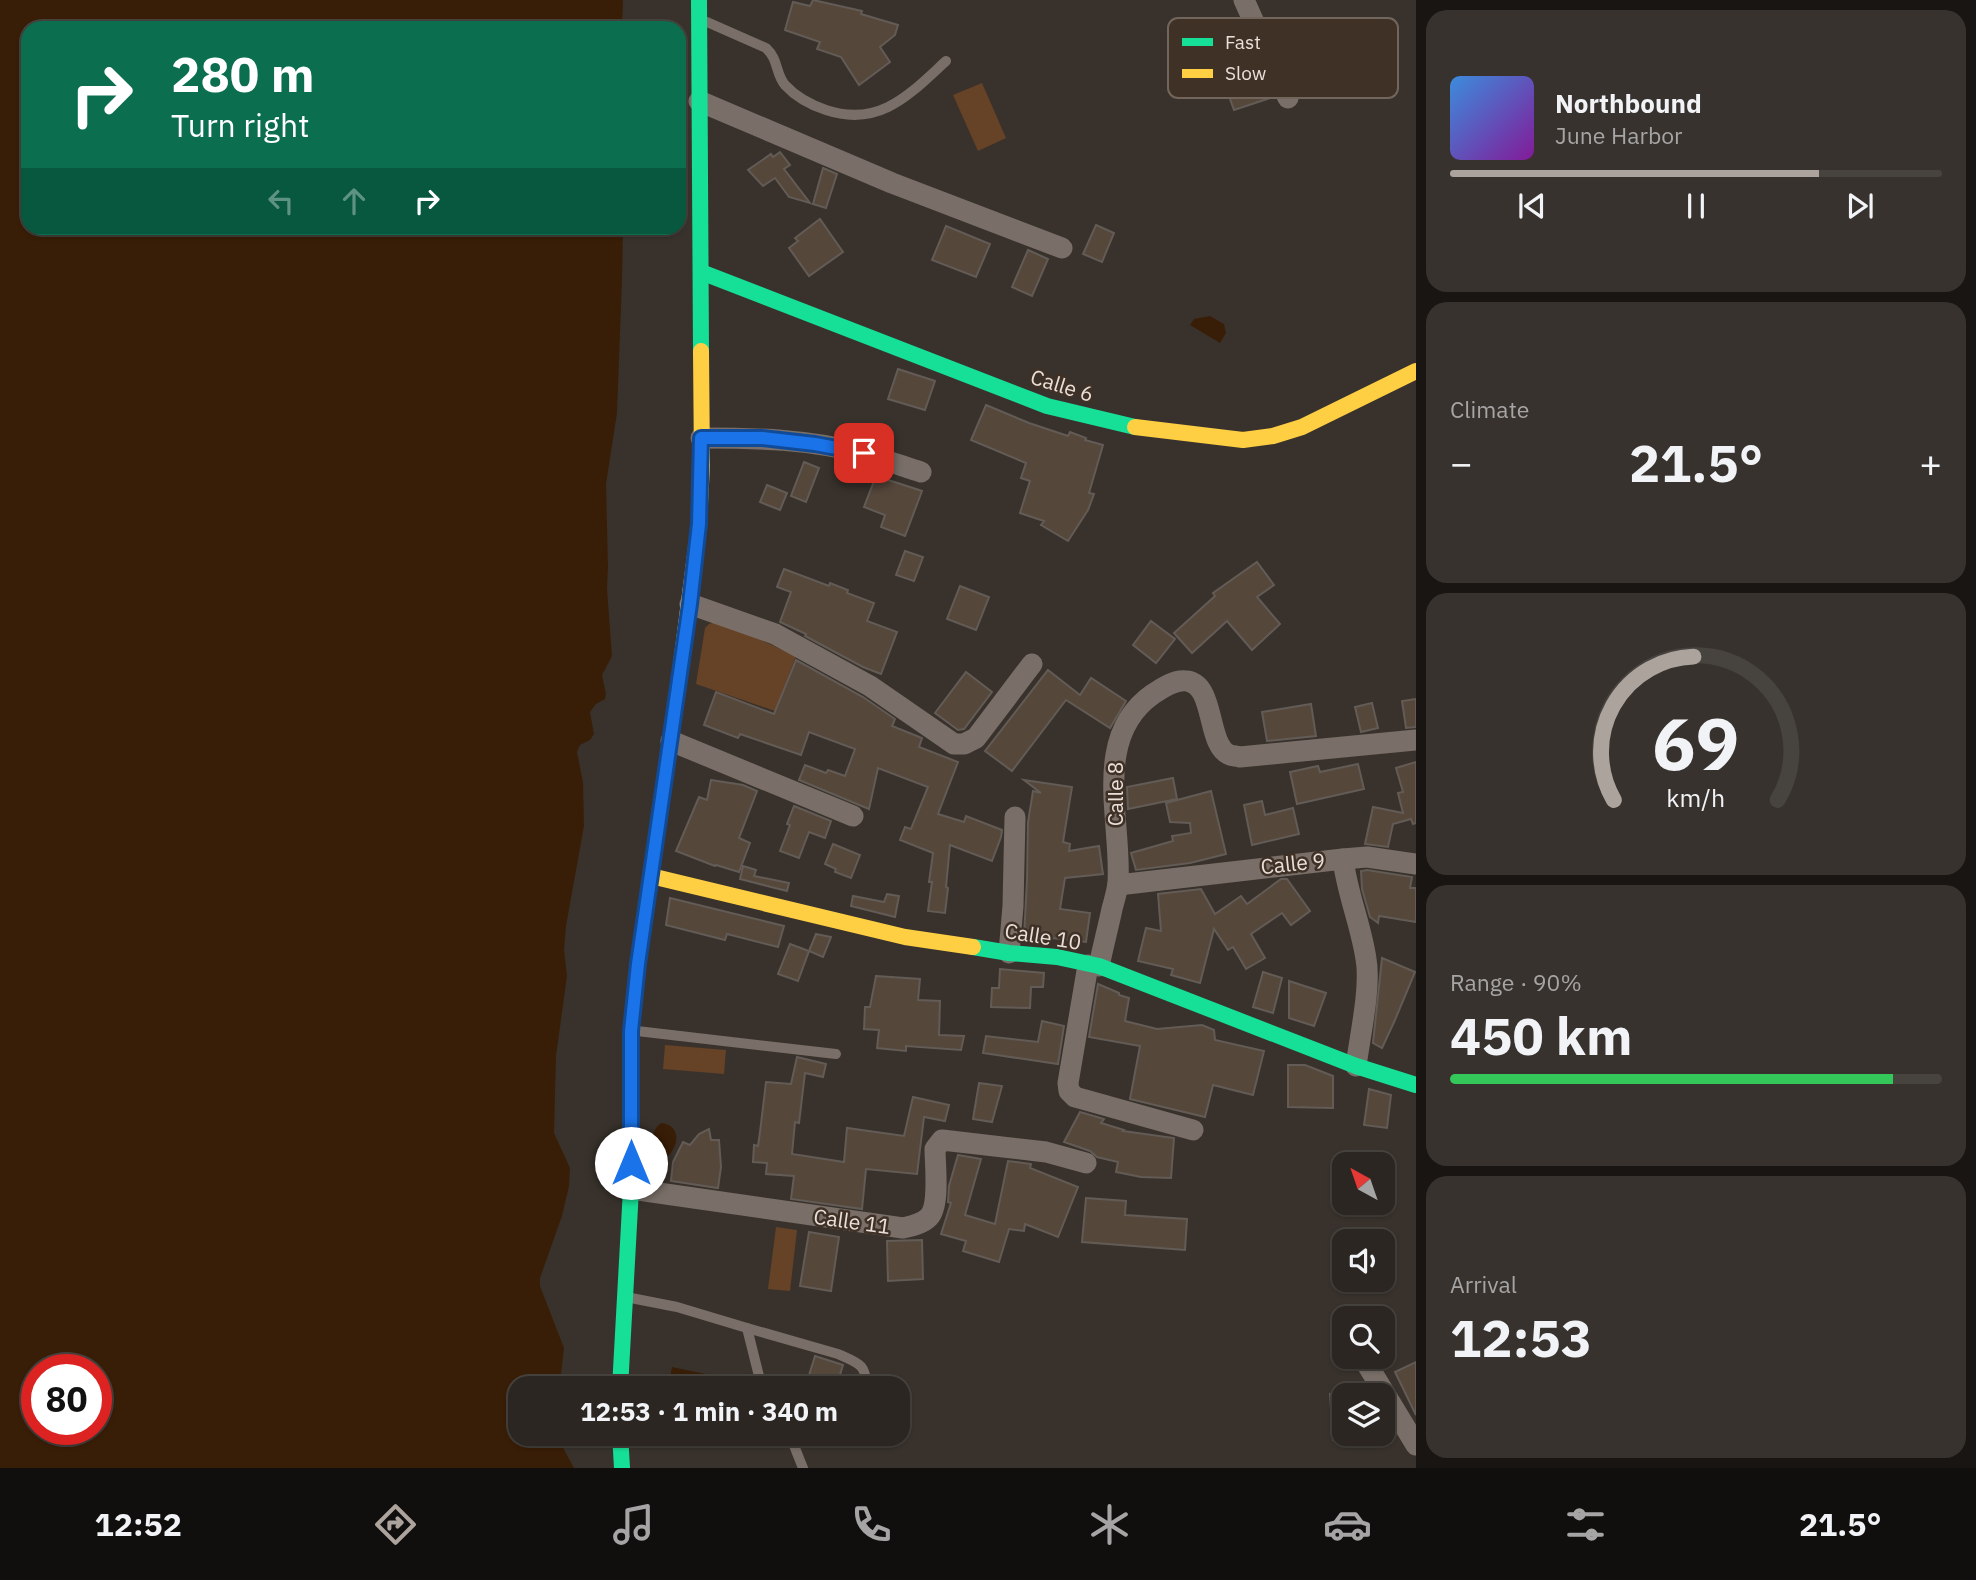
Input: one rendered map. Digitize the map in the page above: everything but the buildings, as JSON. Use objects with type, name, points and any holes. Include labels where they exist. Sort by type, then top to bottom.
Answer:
[{"type":"main road","points":[[621,1376],[631,1189],[631,1031],[699,524],[699,0]]},
{"type":"main road","name":"Calle 6","points":[[701,272],[1048,406],[1123,425],[1243,440],[1273,436],[1301,427],[1416,371]]},
{"type":"main road","name":"Calle 10","points":[[651,876],[905,937],[1009,953],[1056,957],[1093,966],[1356,1066],[1416,1085]]},
{"type":"main road","points":[[621,1446],[622,1468]]},
{"type":"street","points":[[1244,0],[1252,18]]},
{"type":"street","points":[[699,101],[892,183],[1062,248]]},
{"type":"street","points":[[701,438],[762,438],[815,444],[864,453],[921,472]]},
{"type":"street","points":[[690,604],[775,634],[870,686],[954,744],[964,744],[976,738],[1032,663]]},
{"type":"street","name":"Calle 8","points":[[1193,1130],[1075,1097],[1069,1091],[1068,1083],[1093,966],[1118,885],[1113,769],[1117,746],[1127,722],[1146,699],[1163,688],[1179,681],[1187,681],[1202,691],[1221,748],[1228,755],[1240,757],[1416,740]]},
{"type":"street","points":[[671,741],[853,816]]},
{"type":"street","points":[[1009,953],[1015,817]]},
{"type":"street","points":[[1343,859],[1367,856],[1416,864]]},
{"type":"street","name":"Calle 9","points":[[1118,885],[1343,859],[1368,976],[1356,1066]]},
{"type":"street","name":"Calle 11","points":[[631,1189],[903,1228],[916,1226],[929,1217],[933,1210],[935,1149],[942,1140],[1046,1152],[1086,1163]]},
{"type":"street","points":[[1370,1369],[1416,1445]]},
{"type":"lane","points":[[698,18],[766,48],[776,61],[781,79],[787,86],[805,101],[838,114],[873,114],[895,105],[946,61]]},
{"type":"lane","points":[[631,1031],[836,1054]]},
{"type":"lane","points":[[624,1296],[677,1307],[838,1354],[863,1369],[866,1376]]},
{"type":"lane","points":[[747,1328],[759,1376]]},
{"type":"lane","points":[[794,1446],[803,1468]]},
{"type":"shaded area","points":[[0,0],[623,0],[622,21],[21,21],[21,235],[623,235],[617,413],[606,484],[607,589],[612,656],[602,675],[605,699],[596,704],[590,712],[594,734],[590,740],[580,745],[577,752],[583,782],[584,826],[566,926],[564,950],[567,976],[556,1056],[554,1133],[570,1168],[569,1186],[562,1216],[540,1278],[540,1286],[564,1348],[561,1376],[508,1376],[508,1446],[562,1446],[574,1468],[0,1468]]},
{"type":"shaded area","points":[[982,83],[1006,138],[978,151],[953,95]]},
{"type":"shaded area","points":[[1210,316],[1224,324],[1226,333],[1220,343],[1190,325],[1194,319]]},
{"type":"shaded area","points":[[715,622],[722,622],[796,656],[775,711],[696,684],[705,628]]},
{"type":"shaded area","points":[[665,1045],[726,1050],[724,1074],[663,1069]]},
{"type":"shaded area","points":[[661,1123],[673,1128],[676,1133],[673,1150],[664,1159],[656,1151],[653,1141],[654,1132]]},
{"type":"shaded area","points":[[776,1227],[797,1230],[790,1291],[768,1289]]},
{"type":"shaded area","points":[[672,1367],[716,1376],[670,1376]]},
{"type":"traffic: fast","points":[[699,0],[701,351]]},
{"type":"traffic: fast","points":[[701,272],[1047,406],[1135,427]]},
{"type":"traffic: fast","points":[[621,1376],[631,1189],[631,1031],[638,964],[677,695]]},
{"type":"traffic: fast","points":[[973,947],[1057,957],[1099,966],[1356,1066],[1416,1085]]},
{"type":"traffic: fast","points":[[621,1446],[622,1468]]},
{"type":"traffic: slow","points":[[677,695],[699,524],[702,465],[701,351]]},
{"type":"traffic: slow","points":[[1135,427],[1243,440],[1273,436],[1302,427],[1416,371]]},
{"type":"traffic: slow","points":[[651,876],[905,937],[973,947]]},
{"type":"route","points":[[631,1163],[631,1031],[638,964],[690,604],[699,524],[701,438],[762,438],[864,453]]}]
